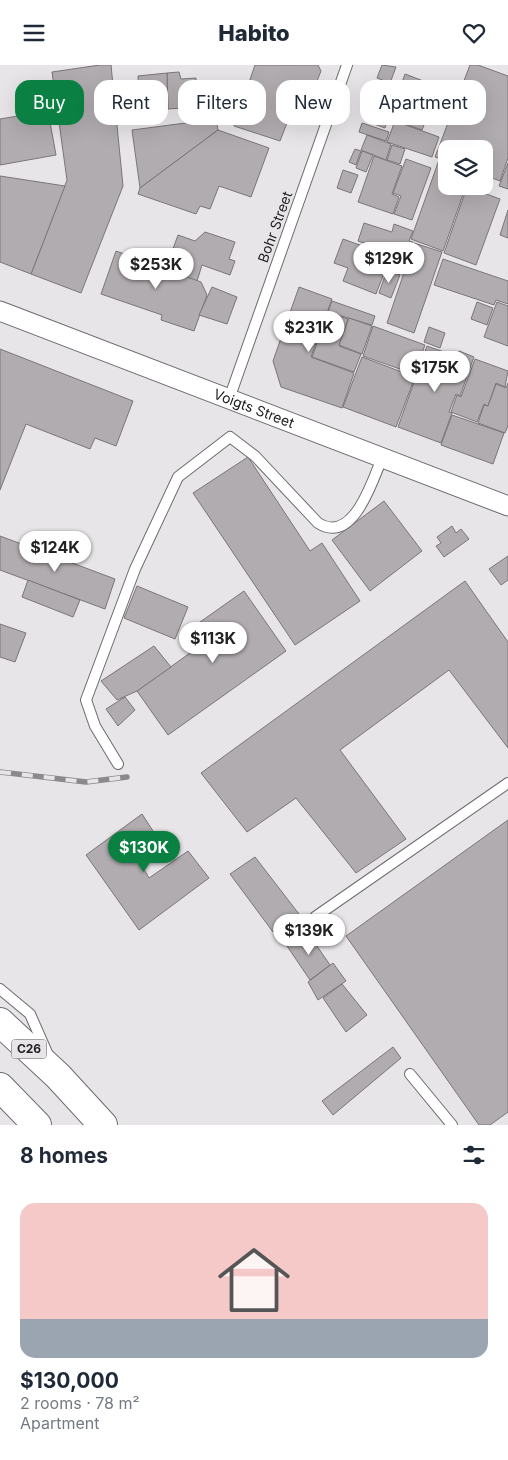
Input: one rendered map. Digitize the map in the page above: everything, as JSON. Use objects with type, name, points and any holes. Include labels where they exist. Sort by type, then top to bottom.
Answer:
[{"type":"main road","name":"C26","points":[[0,1022],[58,1076],[103,1125]]},
{"type":"street","name":"Voigts Street","points":[[0,311],[507,504]]},
{"type":"lane","name":"Bohr Street","points":[[229,399],[347,65]]},
{"type":"lane","points":[[118,764],[95,725],[86,700],[135,569],[178,477],[230,437],[255,455],[318,523],[327,528],[335,529],[356,515],[382,458]]},
{"type":"lane","points":[[315,917],[508,783]]},
{"type":"lane","points":[[0,989],[30,1014],[58,1076]]},
{"type":"lane","points":[[410,1074],[452,1125]]},
{"type":"building","points":[[111,65],[112,80],[94,80],[94,125],[117,125],[123,186],[81,293],[31,274],[67,180],[59,125],[84,125],[84,80],[53,80],[52,72]]},
{"type":"building","points":[[255,65],[318,65],[321,71],[317,80],[276,80],[276,125],[286,125],[280,141],[234,126],[266,125],[266,80],[250,80]]},
{"type":"building","points":[[382,65],[396,67],[391,80],[377,78]]},
{"type":"building","points":[[470,65],[478,65],[508,76],[508,158],[500,181],[493,178],[493,140],[441,140],[447,125],[486,125],[486,80],[464,80]]},
{"type":"building","points":[[179,72],[181,79],[196,78],[196,80],[178,80],[178,108],[168,109],[167,73]]},
{"type":"building","points":[[167,73],[167,80],[138,80],[138,76]]},
{"type":"building","points":[[405,74],[421,80],[403,80]]},
{"type":"building","points":[[15,116],[15,125],[51,125],[56,155],[0,165],[0,119]]},
{"type":"building","points":[[178,124],[217,125],[218,130],[140,188],[132,130]]},
{"type":"building","points":[[361,125],[368,125],[389,132],[386,141],[359,132]]},
{"type":"building","points":[[393,125],[406,125],[439,137],[432,157],[387,142]]},
{"type":"building","points":[[408,125],[424,125],[422,130]]},
{"type":"building","points":[[218,130],[269,148],[251,197],[219,186],[210,209],[200,206],[196,214],[138,194],[140,188]]},
{"type":"building","points":[[367,135],[391,144],[386,160],[361,150]]},
{"type":"building","points":[[392,145],[405,149],[400,164],[387,160]]},
{"type":"building","points":[[355,149],[361,151],[356,165],[349,162]]},
{"type":"building","points":[[362,151],[373,155],[366,172],[356,168]]},
{"type":"building","points":[[374,156],[402,166],[392,194],[399,197],[393,214],[358,202]]},
{"type":"building","points":[[406,159],[431,168],[412,220],[394,214],[401,196],[393,193]]},
{"type":"building","points":[[438,163],[438,195],[463,195],[443,251],[411,239]]},
{"type":"building","points":[[508,163],[508,189],[499,186]]},
{"type":"building","points":[[343,170],[358,175],[351,193],[337,188]]},
{"type":"building","points":[[0,176],[65,186],[31,274],[0,262]]},
{"type":"building","points":[[464,195],[489,195],[500,199],[476,265],[444,253]]},
{"type":"building","points":[[508,210],[508,238],[500,235]]},
{"type":"building","points":[[364,223],[392,232],[394,224],[413,231],[409,241],[413,242],[402,274],[386,269],[394,247],[384,244],[382,249],[358,241]]},
{"type":"building","points":[[205,232],[235,242],[229,259],[235,261],[230,275],[202,265],[197,281],[165,271],[178,235],[195,241]]},
{"type":"building","points":[[343,239],[379,252],[374,266],[385,271],[376,294],[343,281],[348,268],[334,263]]},
{"type":"building","points":[[414,243],[442,252],[414,333],[387,323]]},
{"type":"building","points":[[116,251],[201,282],[207,295],[194,331],[161,320],[162,315],[101,294]]},
{"type":"building","points":[[443,259],[508,281],[508,304],[496,300],[494,305],[434,285]]},
{"type":"building","points":[[387,270],[400,275],[391,298],[379,293]]},
{"type":"building","points":[[212,287],[237,297],[227,324],[199,315]]},
{"type":"building","points":[[299,287],[332,299],[311,357],[354,373],[342,408],[281,387],[273,361]]},
{"type":"building","points":[[332,301],[375,316],[372,325],[328,312]]},
{"type":"building","points":[[477,302],[493,308],[487,325],[471,319]]},
{"type":"building","points":[[497,302],[508,306],[508,346],[484,337]]},
{"type":"building","points":[[328,313],[348,319],[339,346],[361,354],[354,372],[312,357]]},
{"type":"building","points":[[349,318],[372,326],[362,354],[339,345]]},
{"type":"building","points":[[373,326],[425,345],[414,374],[363,356]]},
{"type":"building","points":[[429,327],[445,333],[440,348],[424,342]]},
{"type":"building","points":[[427,346],[458,357],[459,351],[474,357],[460,396],[456,394],[449,412],[452,413],[441,443],[398,427]]},
{"type":"building","points":[[0,349],[133,401],[116,446],[95,438],[90,449],[26,424],[0,490]]},
{"type":"building","points":[[362,357],[415,377],[396,427],[343,407]]},
{"type":"building","points":[[475,359],[508,371],[505,387],[496,383],[488,406],[484,404],[477,422],[451,412],[457,395],[461,397]]},
{"type":"building","points":[[508,383],[508,426],[505,433],[478,423],[484,405],[488,406],[496,384],[506,388]]},
{"type":"building","points":[[452,415],[504,433],[493,464],[441,445]]},
{"type":"building","points":[[248,457],[310,551],[322,543],[360,601],[295,645],[193,493]]},
{"type":"building","points":[[384,501],[422,551],[370,591],[332,540]]},
{"type":"building","points":[[452,526],[456,533],[461,529],[469,539],[444,557],[436,546],[441,543],[437,537]]},
{"type":"building","points":[[0,536],[115,579],[105,609],[0,570]]},
{"type":"building","points":[[508,556],[508,580],[501,585],[489,569]]},
{"type":"building","points":[[28,580],[80,600],[73,617],[22,597]]},
{"type":"building","points":[[465,581],[508,642],[508,748],[449,670],[340,750],[406,839],[356,873],[296,798],[247,832],[201,773]]},
{"type":"building","points":[[137,586],[188,607],[175,639],[124,618]]},
{"type":"building","points":[[244,591],[286,651],[168,735],[137,691],[204,643],[193,627]]},
{"type":"building","points":[[0,624],[26,633],[15,662],[0,657]]},
{"type":"building","points":[[154,646],[171,667],[137,691],[117,700],[101,681]]},
{"type":"building","points":[[125,697],[135,710],[118,726],[106,709]]},
{"type":"building","points":[[142,814],[164,848],[141,864],[149,878],[188,851],[209,878],[139,930],[86,855]]},
{"type":"building","points":[[508,820],[508,1112],[490,1125],[479,1125],[346,936]]},
{"type":"building","points":[[255,857],[299,914],[273,932],[230,874]]},
{"type":"building","points":[[308,933],[330,965],[310,980],[287,946]]},
{"type":"building","points":[[333,963],[346,981],[318,1000],[308,982]]},
{"type":"building","points":[[342,984],[367,1015],[346,1032],[323,998]]},
{"type":"building","points":[[393,1047],[401,1058],[333,1115],[322,1101]]},
{"type":"railway","points":[[0,772],[86,782],[127,777]]}]
